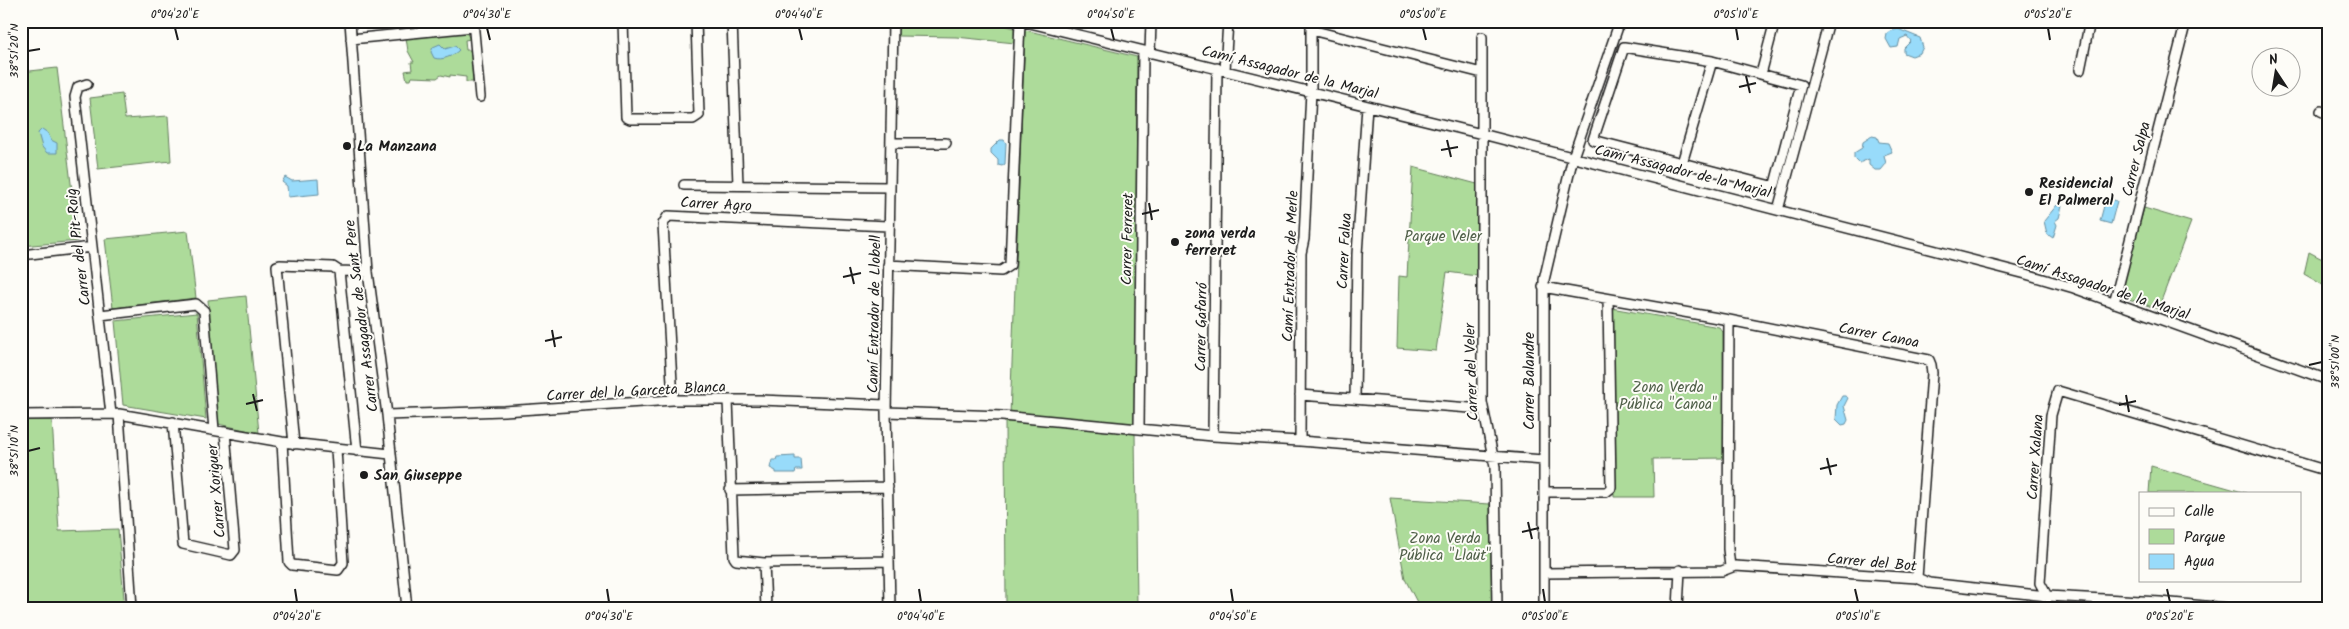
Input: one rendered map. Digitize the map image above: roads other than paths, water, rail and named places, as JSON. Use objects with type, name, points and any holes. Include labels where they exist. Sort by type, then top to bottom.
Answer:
[{"type":"street","name":"Carrer Assagador de Sant Pere","points":[[350,21],[368,272],[387,415],[407,608]]},
{"type":"street","points":[[623,21],[625,115],[628,119],[693,119],[699,115],[696,21]]},
{"type":"street","points":[[732,21],[738,185]]},
{"type":"street","name":"Camí Entrador de Llobell","points":[[890,608],[886,408],[892,21]]},
{"type":"street","points":[[888,265],[1001,271],[1010,265],[1021,21]]},
{"type":"street","name":"Camí Assagador de la Marjal","points":[[1021,21],[1482,134],[2041,278],[2328,380]]},
{"type":"street","name":"Carrer Ferreret","points":[[1139,428],[1146,52],[1151,21]]},
{"type":"street","name":"Carrer Gafarró","points":[[1213,436],[1221,69],[1228,21]]},
{"type":"street","name":"Carrer Balandre","points":[[1544,608],[1543,287],[1573,157],[1620,21]]},
{"type":"street","points":[[1761,74],[1775,21]]},
{"type":"street","points":[[1778,210],[1829,21]]},
{"type":"street","points":[[2080,70],[2090,21]]},
{"type":"street","name":"Carrer Salpa","points":[[2114,303],[2186,21]]},
{"type":"street","points":[[351,39],[473,24],[480,97]]},
{"type":"street","points":[[1311,26],[1482,73]]},
{"type":"street","name":"Camí Entrador de Merle","points":[[1300,441],[1301,253],[1304,239],[1311,91],[1311,26]]},
{"type":"street","name":"Carrer del Veler","points":[[1482,37],[1483,409],[1493,458],[1497,608]]},
{"type":"street","points":[[1624,47],[1712,61],[1761,74],[1799,84],[1802,88],[1775,184],[1772,186],[1595,141],[1594,137],[1624,47]]},
{"type":"street","points":[[1682,163],[1712,61]]},
{"type":"street","name":"Carrer del Pit-Roig","points":[[87,84],[78,87],[75,97],[100,315],[115,414],[132,608]]},
{"type":"street","name":"Carrer Falua","points":[[1355,399],[1357,254],[1367,106]]},
{"type":"street","points":[[891,143],[946,143]]},
{"type":"street","points":[[684,184],[889,187]]},
{"type":"street","name":"Carrer Agro","points":[[673,400],[663,224],[668,216],[888,226]]},
{"type":"street","points":[[21,255],[92,247]]},
{"type":"street","points":[[294,444],[276,269],[280,264],[334,267],[338,271],[368,272]]},
{"type":"street","points":[[338,271],[357,452]]},
{"type":"street","name":"Carrer Canoa","points":[[1543,287],[1926,358],[1930,362],[1932,373],[1917,578]]},
{"type":"street","points":[[1544,492],[1606,492],[1611,488],[1608,298]]},
{"type":"street","points":[[100,315],[196,304],[200,306],[204,311],[214,430]]},
{"type":"street","points":[[1729,320],[1728,549],[1730,567]]},
{"type":"street","name":"Carrer Xalana","points":[[2047,596],[2040,583],[2051,415],[2058,391],[2328,471]]},
{"type":"street","points":[[1300,395],[1483,409]]},
{"type":"street","name":"Carrer del la Garceta Blanca","points":[[387,415],[513,410],[673,400],[728,400],[1002,416],[1213,436],[1300,441],[1493,458],[1543,460]]},
{"type":"street","points":[[728,400],[734,556],[740,562],[764,563],[889,561]]},
{"type":"street","name":"Carrer Xoriguer","points":[[21,415],[115,414],[173,422],[294,444],[390,454]]},
{"type":"street","name":"Carrer Xoriguer","points":[[173,422],[183,544],[231,555],[235,550],[225,432]]},
{"type":"street","points":[[282,442],[289,562],[292,565],[338,570],[343,563],[336,449]]},
{"type":"street","points":[[730,490],[888,487]]},
{"type":"street","points":[[764,563],[766,608]]},
{"type":"street","name":"Carrer del Bot","points":[[1544,573],[1722,571],[1730,567],[1917,578],[1929,583],[2047,596],[2221,607]]},
{"type":"street","points":[[1678,608],[1680,570]]},
{"type":"street","points":[[2046,608],[2047,596]]},
{"type":"water","points":[[1898,29],[1920,38],[1923,47],[1920,53],[1912,56],[1904,53],[1904,48],[1911,41],[1907,36],[1900,39],[1898,47],[1891,48],[1886,39],[1887,34]]},
{"type":"water","points":[[440,44],[445,49],[455,46],[459,50],[447,57],[434,58],[431,52],[433,47]]},
{"type":"water","points":[[42,129],[48,133],[51,140],[57,143],[57,153],[47,153],[42,147],[38,133]]},
{"type":"water","points":[[1872,136],[1877,137],[1879,142],[1888,143],[1892,152],[1884,155],[1886,164],[1881,170],[1875,170],[1869,165],[1869,159],[1859,163],[1854,158],[1854,153],[1862,148],[1863,142]]},
{"type":"water","points":[[1000,140],[1004,140],[1006,143],[1005,164],[1002,166],[998,165],[998,160],[991,153],[991,149]]},
{"type":"water","points":[[285,177],[292,181],[318,179],[319,194],[288,197],[287,186],[282,182]]},
{"type":"water","points":[[2106,198],[2117,201],[2111,224],[2100,221]]},
{"type":"water","points":[[2057,205],[2062,206],[2059,218],[2055,221],[2057,225],[2053,238],[2047,234],[2044,221]]},
{"type":"water","points":[[1842,396],[1848,398],[1844,406],[1848,420],[1846,424],[1842,425],[1836,419],[1837,405]]},
{"type":"water","points":[[795,456],[795,459],[801,459],[802,470],[796,470],[795,473],[776,473],[776,471],[770,468],[772,460],[776,460],[777,457]]},
{"type":"place","name":"La Manzana","points":[[347,146]]},
{"type":"place","name":"Residencial El Palmeral","points":[[2029,192]]},
{"type":"place","name":"zona verda ferreret","points":[[1175,242]]},
{"type":"place","name":"San Giuseppe","points":[[364,475]]},
{"type":"park label","name":"Parque Veler","points":[[1443,236]]},
{"type":"park label","name":"Zona Verda Pública \"Canoa\"","points":[[1668,396]]},
{"type":"park label","name":"Zona Verda Pública \"Llaüt\"","points":[[1445,546]]}]
